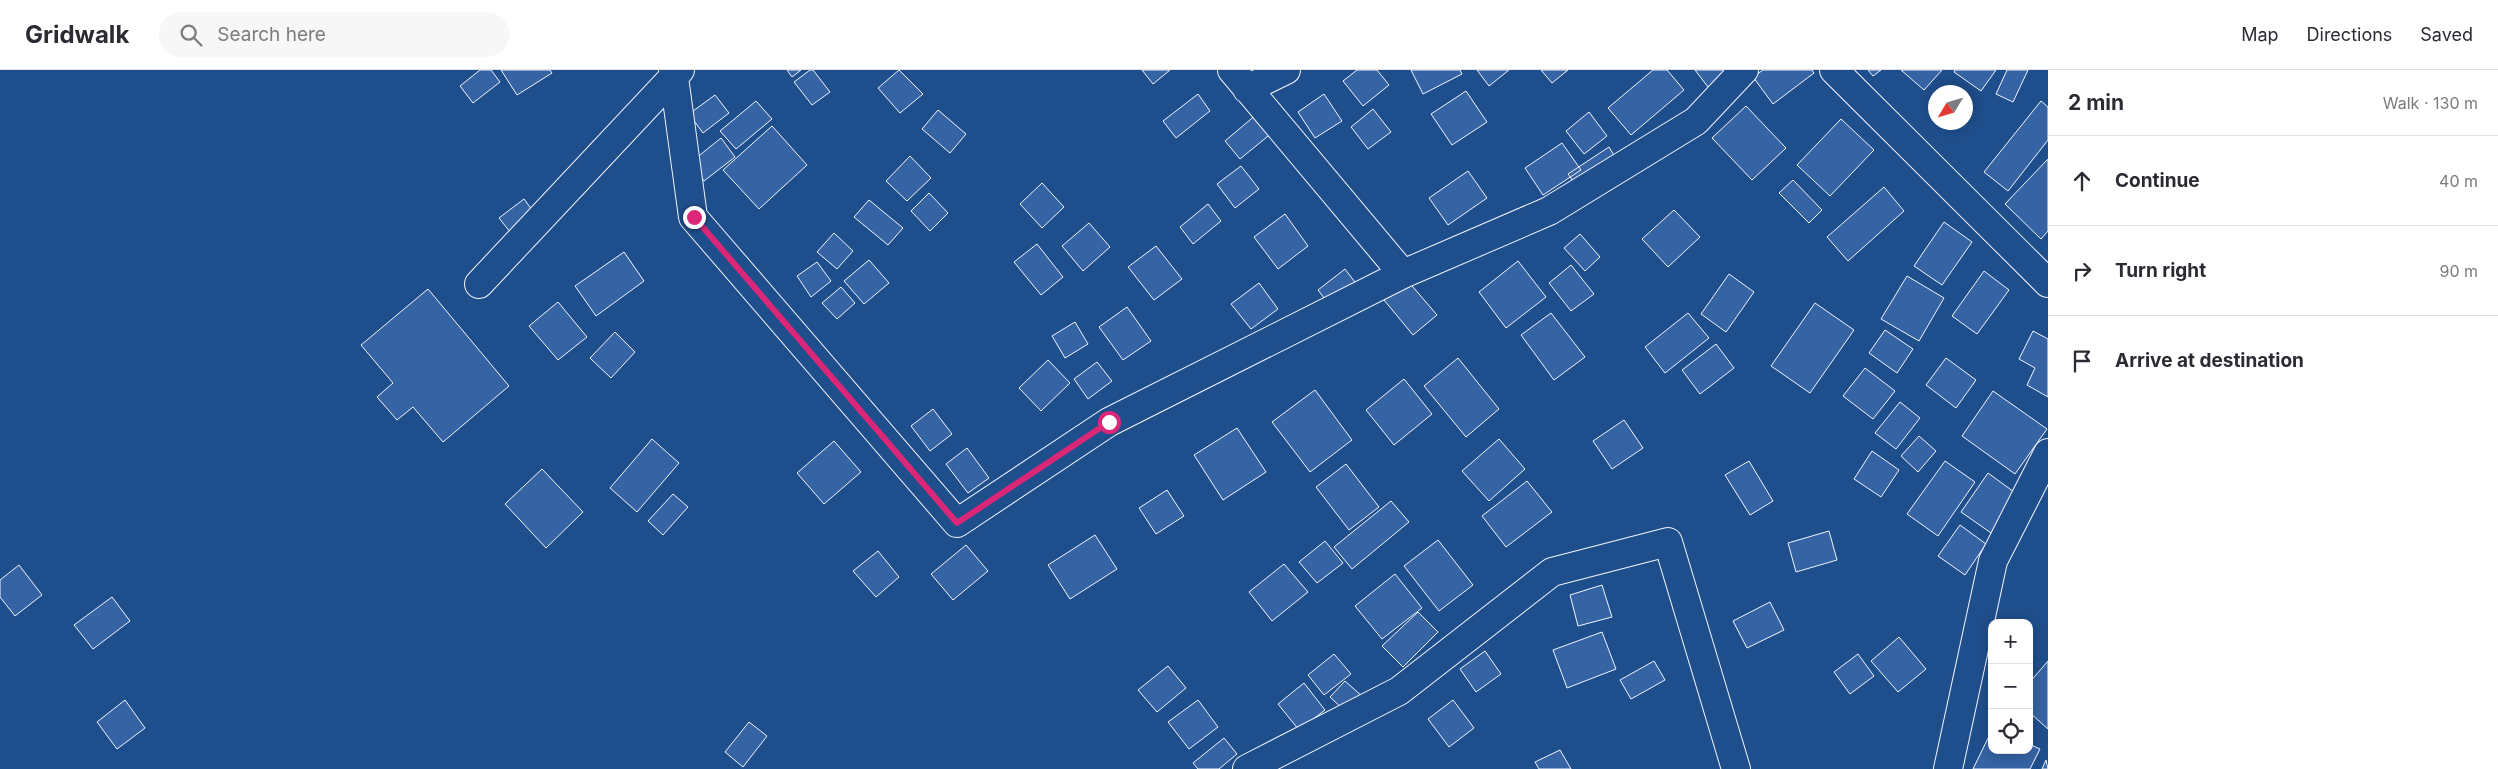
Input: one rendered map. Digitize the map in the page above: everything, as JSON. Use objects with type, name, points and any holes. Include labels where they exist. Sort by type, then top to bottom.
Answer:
[{"type":"street","points":[[1286,70],[1239,79],[1403,274]]},
{"type":"street","points":[[676,72],[694,217],[957,523],[1109,422],[1403,274],[1549,211],[1696,121],[1744,70]]},
{"type":"street","points":[[1834,70],[2048,283]]},
{"type":"street","points":[[479,284],[676,72]]},
{"type":"street","points":[[1948,769],[1993,561],[2048,453]]},
{"type":"street","points":[[1247,769],[1399,691],[1552,572],[1668,542],[1736,769]]},
{"type":"building","points":[[480,70],[491,70],[500,82],[473,103],[460,86]]},
{"type":"building","points":[[501,70],[550,70],[552,73],[517,95]]},
{"type":"building","points":[[787,70],[801,70],[792,77]]},
{"type":"building","points":[[810,70],[813,70],[830,92],[812,105],[794,82]]},
{"type":"building","points":[[899,70],[923,94],[900,113],[878,88]]},
{"type":"building","points":[[1142,70],[1170,70],[1153,84]]},
{"type":"building","points":[[1357,70],[1377,70],[1389,85],[1363,106],[1343,81]]},
{"type":"building","points":[[1411,70],[1460,70],[1462,74],[1423,94]]},
{"type":"building","points":[[1477,70],[1509,70],[1489,86]]},
{"type":"building","points":[[1541,70],[1568,70],[1552,83]]},
{"type":"building","points":[[1653,70],[1667,70],[1684,90],[1631,135],[1608,108]]},
{"type":"building","points":[[1695,70],[1729,70],[1708,87]]},
{"type":"building","points":[[1763,70],[1812,70],[1814,73],[1773,104],[1753,77]]},
{"type":"building","points":[[1868,70],[1881,70],[1873,76]]},
{"type":"building","points":[[1901,70],[1942,70],[1924,90]]},
{"type":"building","points":[[1955,70],[1996,70],[1981,91],[1954,72]]},
{"type":"building","points":[[2007,70],[2028,70],[2013,102],[1996,94]]},
{"type":"building","points":[[1466,91],[1487,122],[1452,145],[1431,114]]},
{"type":"building","points":[[1198,94],[1210,111],[1176,138],[1163,121]]},
{"type":"building","points":[[1324,94],[1342,121],[1315,138],[1298,112]]},
{"type":"building","points":[[715,95],[729,113],[703,133],[689,114]]},
{"type":"building","points":[[756,101],[772,119],[736,149],[720,131]]},
{"type":"building","points":[[2041,101],[2048,107],[2048,140],[2008,191],[1984,172]]},
{"type":"building","points":[[1746,106],[1786,148],[1752,180],[1712,138]]},
{"type":"building","points":[[1373,109],[1391,132],[1368,149],[1351,127]]},
{"type":"building","points":[[938,110],[966,134],[950,153],[922,129]]},
{"type":"building","points":[[1589,112],[1607,136],[1584,154],[1566,131]]},
{"type":"building","points":[[1257,114],[1273,132],[1240,159],[1225,141]]},
{"type":"building","points":[[1841,119],[1874,150],[1830,196],[1797,165]]},
{"type":"building","points":[[772,126],[807,165],[759,209],[723,170]]},
{"type":"building","points":[[721,138],[735,157],[704,181],[690,163]]},
{"type":"building","points":[[1562,143],[1581,170],[1543,195],[1525,168]]},
{"type":"building","points":[[1609,147],[1618,162],[1578,188],[1568,174]]},
{"type":"building","points":[[910,156],[931,178],[907,201],[886,181]]},
{"type":"building","points":[[2048,159],[2048,231],[2041,239],[2005,204]]},
{"type":"building","points":[[1241,166],[1259,189],[1235,208],[1217,184]]},
{"type":"building","points":[[1468,171],[1487,198],[1448,225],[1429,198]]},
{"type":"building","points":[[1793,180],[1822,210],[1809,223],[1779,193]]},
{"type":"building","points":[[1042,183],[1064,207],[1042,228],[1020,204]]},
{"type":"building","points":[[1884,187],[1904,211],[1848,261],[1827,237]]},
{"type":"building","points":[[929,193],[948,213],[930,231],[911,211]]},
{"type":"building","points":[[524,199],[538,218],[514,237],[499,218]]},
{"type":"building","points":[[869,200],[903,228],[888,245],[854,217]]},
{"type":"building","points":[[1208,204],[1221,221],[1193,244],[1180,227]]},
{"type":"building","points":[[1674,210],[1700,237],[1668,267],[1642,239]]},
{"type":"building","points":[[1285,214],[1308,246],[1278,269],[1254,237]]},
{"type":"building","points":[[1944,222],[1972,242],[1942,285],[1914,266]]},
{"type":"building","points":[[1089,223],[1110,247],[1083,271],[1062,246]]},
{"type":"building","points":[[834,233],[853,251],[837,269],[817,252]]},
{"type":"building","points":[[1580,234],[1600,257],[1585,271],[1564,248]]},
{"type":"building","points":[[1037,244],[1063,277],[1041,295],[1014,262]]},
{"type":"building","points":[[1156,246],[1182,279],[1154,300],[1128,267]]},
{"type":"building","points":[[624,252],[644,281],[596,316],[575,286]]},
{"type":"building","points":[[869,260],[889,283],[864,304],[844,281]]},
{"type":"building","points":[[1518,261],[1546,297],[1506,328],[1479,292]]},
{"type":"building","points":[[817,262],[831,281],[811,297],[797,276]]},
{"type":"building","points":[[1571,265],[1594,294],[1571,311],[1549,283]]},
{"type":"building","points":[[1345,269],[1361,290],[1334,311],[1318,290]]},
{"type":"building","points":[[1984,271],[2009,290],[1977,334],[1952,316]]},
{"type":"building","points":[[1729,274],[1754,292],[1726,332],[1701,314]]},
{"type":"building","points":[[1907,276],[1944,298],[1919,341],[1881,319]]},
{"type":"building","points":[[1407,280],[1437,315],[1413,335],[1384,300]]},
{"type":"building","points":[[1259,283],[1278,309],[1251,329],[1231,304]]},
{"type":"building","points":[[841,287],[855,303],[837,319],[822,303]]},
{"type":"building","points":[[428,289],[509,386],[443,442],[413,407],[397,420],[377,397],[393,383],[361,345]]},
{"type":"building","points":[[558,302],[587,337],[558,360],[529,326]]},
{"type":"building","points":[[1815,303],[1854,330],[1810,393],[1771,366]]},
{"type":"building","points":[[1127,307],[1151,341],[1123,360],[1099,327]]},
{"type":"building","points":[[1551,313],[1585,357],[1554,380],[1521,335]]},
{"type":"building","points":[[1688,313],[1709,338],[1665,373],[1645,347]]},
{"type":"building","points":[[1075,322],[1088,344],[1065,358],[1052,336]]},
{"type":"building","points":[[1885,330],[1913,349],[1897,373],[1869,353]]},
{"type":"building","points":[[2033,331],[2048,339],[2048,397],[2027,385],[2035,368],[2019,359]]},
{"type":"building","points":[[615,332],[635,352],[611,378],[590,358]]},
{"type":"building","points":[[1716,344],[1734,368],[1700,394],[1682,370]]},
{"type":"building","points":[[1458,358],[1499,409],[1466,437],[1424,386]]},
{"type":"building","points":[[1946,358],[1976,380],[1956,408],[1926,385]]},
{"type":"building","points":[[1048,360],[1070,383],[1041,411],[1019,388]]},
{"type":"building","points":[[1097,362],[1112,381],[1088,399],[1074,379]]},
{"type":"building","points":[[1865,368],[1895,391],[1873,419],[1843,396]]},
{"type":"building","points":[[1404,379],[1432,414],[1394,445],[1366,410]]},
{"type":"building","points":[[1315,390],[1352,440],[1310,472],[1272,422]]},
{"type":"building","points":[[1993,391],[2047,429],[2015,474],[1962,436]]},
{"type":"building","points":[[1900,402],[1920,418],[1896,449],[1875,433]]},
{"type":"building","points":[[933,409],[952,434],[930,451],[911,426]]},
{"type":"building","points":[[1624,420],[1643,448],[1612,469],[1593,441]]},
{"type":"building","points":[[1237,428],[1266,472],[1223,500],[1194,455]]},
{"type":"building","points":[[1919,436],[1936,451],[1918,472],[1901,456]]},
{"type":"building","points":[[652,439],[679,463],[637,512],[610,488]]},
{"type":"building","points":[[1499,439],[1525,469],[1489,501],[1462,471]]},
{"type":"building","points":[[834,441],[861,472],[824,504],[797,473]]},
{"type":"building","points":[[967,448],[989,478],[968,493],[946,464]]},
{"type":"building","points":[[1872,451],[1899,470],[1881,497],[1854,479]]},
{"type":"building","points":[[1749,461],[1773,501],[1750,515],[1725,475]]},
{"type":"building","points":[[1945,461],[1975,482],[1938,536],[1907,514]]},
{"type":"building","points":[[1346,464],[1379,507],[1349,530],[1316,487]]},
{"type":"building","points":[[542,469],[583,512],[546,548],[505,504]]},
{"type":"building","points":[[1988,473],[2021,497],[1994,535],[1961,512]]},
{"type":"building","points":[[1527,481],[1552,512],[1506,547],[1482,516]]},
{"type":"building","points":[[1167,490],[1184,516],[1156,534],[1139,508]]},
{"type":"building","points":[[673,494],[688,507],[663,535],[648,521]]},
{"type":"building","points":[[1391,501],[1409,522],[1352,569],[1334,547]]},
{"type":"building","points":[[1960,525],[1986,544],[1965,575],[1938,556]]},
{"type":"building","points":[[1829,531],[1837,560],[1796,572],[1788,543]]},
{"type":"building","points":[[1095,535],[1117,569],[1070,599],[1048,565]]},
{"type":"building","points":[[1438,540],[1473,585],[1439,611],[1404,566]]},
{"type":"building","points":[[1325,541],[1343,563],[1317,583],[1299,562]]},
{"type":"building","points":[[966,545],[988,571],[953,600],[931,574]]},
{"type":"building","points":[[878,551],[899,577],[876,597],[853,571]]},
{"type":"building","points":[[1284,564],[1308,592],[1272,621],[1249,592]]},
{"type":"building","points":[[19,565],[42,595],[15,616],[0,597],[0,580]]},
{"type":"building","points":[[1395,574],[1422,608],[1382,639],[1355,606]]},
{"type":"building","points":[[1602,585],[1612,617],[1578,626],[1570,595]]},
{"type":"building","points":[[112,597],[130,621],[93,649],[74,625]]},
{"type":"building","points":[[1770,602],[1784,630],[1747,648],[1733,621]]},
{"type":"building","points":[[1418,612],[1438,632],[1403,667],[1382,646]]},
{"type":"building","points":[[1602,632],[1616,669],[1567,688],[1553,650]]},
{"type":"building","points":[[1899,637],[1926,669],[1898,692],[1871,661]]},
{"type":"building","points":[[1485,651],[1501,674],[1476,692],[1460,669]]},
{"type":"building","points":[[1334,654],[1351,674],[1324,695],[1308,675]]},
{"type":"building","points":[[1858,654],[1874,676],[1850,694],[1834,672]]},
{"type":"building","points":[[1654,661],[1665,680],[1631,699],[1620,680]]},
{"type":"building","points":[[2048,661],[2048,729],[2033,716],[2033,678]]},
{"type":"building","points":[[1168,666],[1186,688],[1157,712],[1138,690]]},
{"type":"building","points":[[1345,681],[1363,697],[1348,714],[1330,697]]},
{"type":"building","points":[[1304,683],[1325,710],[1299,730],[1278,704]]},
{"type":"building","points":[[125,700],[145,728],[117,749],[97,722]]},
{"type":"building","points":[[1198,700],[1218,727],[1189,749],[1168,722]]},
{"type":"building","points":[[1453,700],[1474,728],[1449,747],[1428,719]]},
{"type":"building","points":[[749,722],[767,736],[743,767],[725,752]]},
{"type":"building","points":[[1224,738],[1237,754],[1219,769],[1198,769],[1193,763]]},
{"type":"building","points":[[1988,738],[1988,754],[2033,754],[2033,746],[2040,749],[2030,769],[1973,769]]},
{"type":"building","points":[[1560,750],[1571,769],[1539,769],[1535,762]]},
{"type":"building","points":[[2046,760],[2048,769],[2042,769]]},
{"type":"route","points":[[694,217],[957,523],[1109,422]]}]
